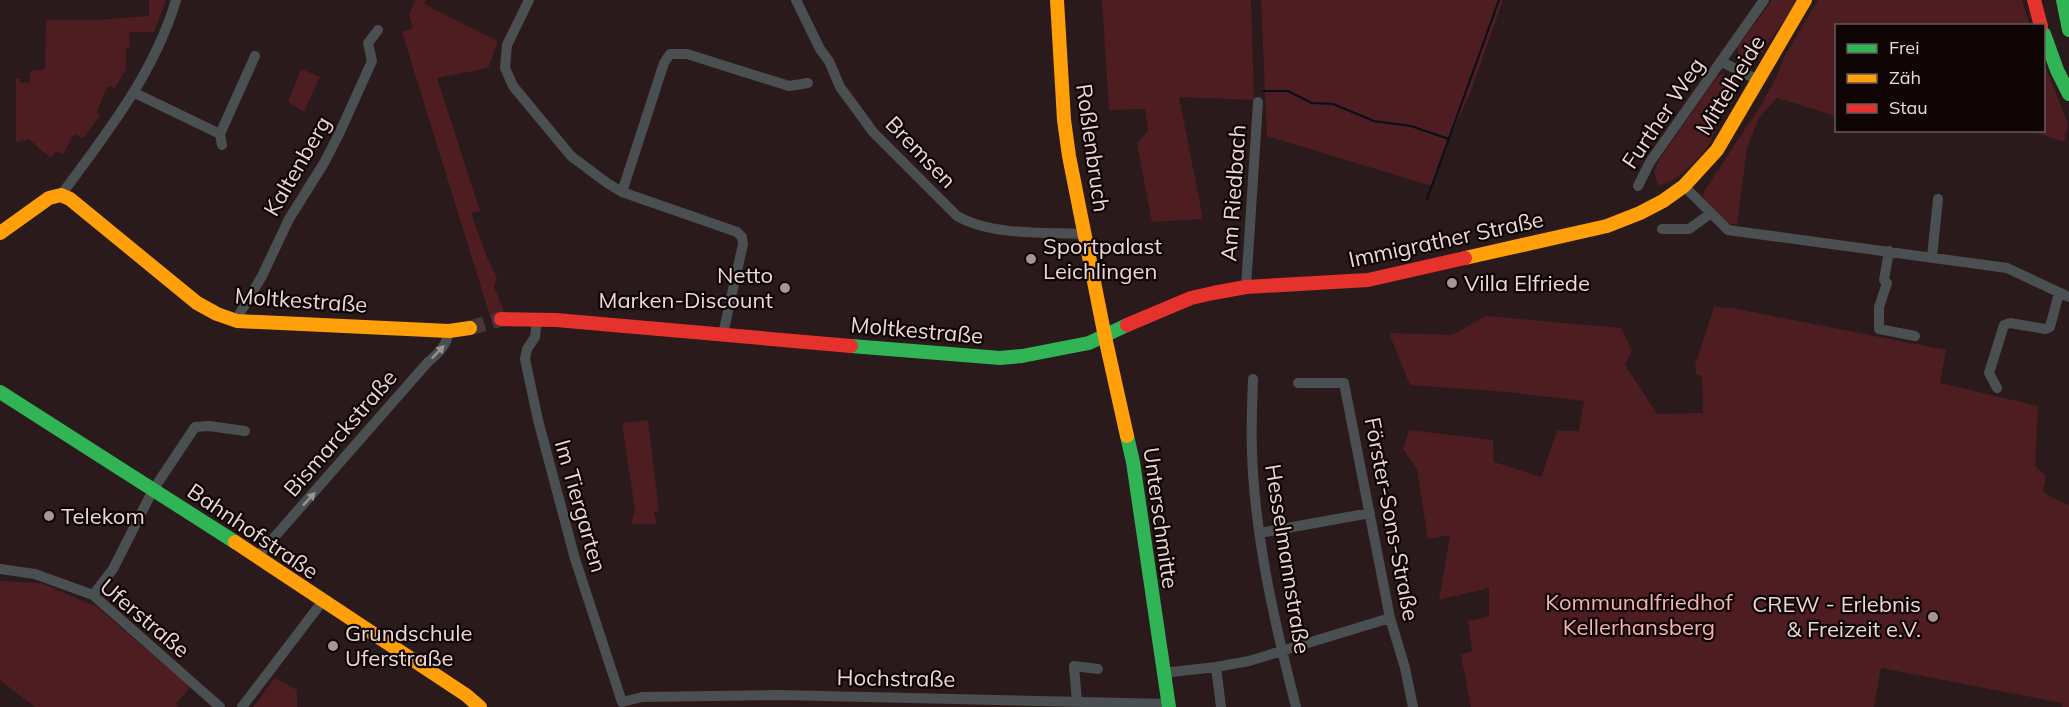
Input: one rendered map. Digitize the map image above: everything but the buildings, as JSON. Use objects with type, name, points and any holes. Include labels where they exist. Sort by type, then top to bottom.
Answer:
[{"type":"main road","name":"Roßlenbruch","points":[[1057,0],[1067,142],[1105,337]]},
{"type":"main road","name":"Mittelheide","points":[[1684,186],[1717,150],[1804,0]]},
{"type":"main road","points":[[2034,0],[2040,24]]},
{"type":"main road","points":[[2063,0],[2069,30]]},
{"type":"main road","points":[[2045,39],[2069,94]]},
{"type":"main road","name":"Immigrather Straße","points":[[1105,337],[1159,310],[1185,300],[1246,287],[1368,280],[1473,255],[1595,230],[1640,213],[1663,201],[1684,186]]},
{"type":"main road","points":[[2,227],[49,198],[61,195]]},
{"type":"main road","name":"Moltkestraße","points":[[61,195],[70,199],[197,303],[217,314],[238,320],[449,331],[470,328]]},
{"type":"main road","name":"Moltkestraße","points":[[501,319],[537,319],[1000,358],[1089,343],[1105,337]]},
{"type":"main road","name":"Unterschmitte","points":[[1105,337],[1132,462],[1169,706]]},
{"type":"main road","name":"Bahnhofstraße","points":[[0,392],[153,490],[477,706]]},
{"type":"street","points":[[61,195],[135,93],[176,0]]},
{"type":"street","points":[[529,0],[507,45],[505,68],[513,86],[572,156],[622,192],[737,232],[742,237],[743,244],[723,334]]},
{"type":"street","name":"Bremsen","points":[[796,0],[820,49],[829,61],[840,87],[873,132],[957,216],[979,226],[1085,234]]},
{"type":"street","name":"Further Weg","points":[[1638,186],[1650,162],[1764,0]]},
{"type":"street","name":"Kaltenberg","points":[[238,320],[289,219],[339,134],[372,61],[368,43],[378,30]]},
{"type":"street","points":[[622,192],[664,63],[670,54],[687,54],[789,86],[808,83]]},
{"type":"street","points":[[135,93],[221,139],[255,56]]},
{"type":"street","name":"Further Weg","points":[[1722,62],[1758,80]]},
{"type":"street","name":"Am Riedbach","points":[[1246,287],[1258,102]]},
{"type":"street","points":[[1684,186],[1728,230],[2007,268],[2064,295],[2050,327],[2045,329],[2010,323],[2004,326],[1989,373],[1997,388]]},
{"type":"street","points":[[1932,257],[1938,199]]},
{"type":"street","points":[[1662,229],[1689,229],[1710,214]]},
{"type":"street","points":[[1889,251],[1884,280],[1887,283],[1880,307],[1879,329],[1915,336]]},
{"type":"street","name":"Im Tiergarten","points":[[537,319],[535,337],[527,349],[525,359],[537,420],[574,559],[622,702]]},
{"type":"street","name":"Bismarckstraße","points":[[256,558],[440,351],[447,342],[449,331]]},
{"type":"street","name":"Hesselmannstraße","points":[[1253,379],[1252,455],[1260,533],[1282,651],[1296,707]]},
{"type":"street","name":"Förster-Sons-Straße","points":[[1298,383],[1344,383],[1390,618],[1405,668],[1413,707]]},
{"type":"street","points":[[93,595],[113,569],[153,490],[195,427],[209,426],[245,431]]},
{"type":"street","points":[[1260,533],[1370,513]]},
{"type":"street","name":"Uferstraße","points":[[0,569],[35,574],[93,595],[220,707]]},
{"type":"street","points":[[242,707],[322,602]]},
{"type":"street","points":[[1163,673],[1249,661],[1390,618]]},
{"type":"street","points":[[1077,702],[1074,666],[1098,669]]},
{"type":"street","points":[[1216,667],[1221,707]]},
{"type":"street","name":"Hochstraße","points":[[622,702],[642,697],[715,695],[1169,706]]},
{"type":"green space","points":[[149,0],[166,0],[154,32],[129,32],[130,47],[126,48],[126,69],[115,88],[108,86],[96,113],[101,115],[83,138],[74,134],[63,154],[56,151],[50,158],[29,139],[16,142],[16,79],[20,78],[21,83],[29,83],[31,71],[45,69],[46,20],[97,20],[149,16]]},
{"type":"green space","points":[[416,0],[426,0],[424,4],[498,41],[488,68],[437,78],[480,211],[471,213],[488,260],[497,277],[494,287],[504,311],[490,316],[402,32],[413,28],[409,14]]},
{"type":"green space","points":[[1102,0],[1251,0],[1254,100],[1179,97],[1203,219],[1152,222],[1137,144],[1148,130],[1145,109],[1109,110]]},
{"type":"green space","points":[[1261,0],[1503,0],[1471,91],[1449,139],[1432,186],[1267,136]]},
{"type":"green space","points":[[1772,0],[1798,0],[1757,60],[1738,56],[1738,47]]},
{"type":"green space","points":[[1818,0],[2022,0],[2030,24],[1835,24],[1835,116],[1777,98],[1759,118],[1747,148],[1737,225],[1725,222],[1703,197],[1704,191],[1761,105],[1776,78],[1784,57]]},
{"type":"green space","points":[[2045,66],[2068,124],[2064,142],[2034,132],[2045,132]]},
{"type":"green space","points":[[301,69],[320,77],[304,112],[288,102]]},
{"type":"green space","points":[[1722,74],[1732,77],[1740,84],[1735,96],[1721,116],[1710,142],[1686,170],[1671,181],[1658,185],[1654,172],[1659,160],[1717,77]]},
{"type":"green space","name":"Kommunalfriedhof Kellerhansberg","points":[[1714,307],[1732,308],[1946,350],[1940,383],[2038,406],[2035,465],[2046,477],[2043,491],[2069,505],[2069,707],[2062,707],[2062,703],[1881,668],[1874,707],[1471,707],[1461,655],[1472,651],[1468,621],[1489,616],[1489,588],[1439,600],[1450,535],[1428,539],[1417,469],[1403,449],[1409,430],[1493,440],[1494,462],[1541,477],[1557,431],[1579,431],[1584,401],[1508,392],[1410,385],[1389,333],[1452,335],[1486,316],[1621,328],[1632,351],[1625,365],[1657,414],[1703,413],[1702,376],[1696,374],[1695,365]]},
{"type":"green space","points":[[648,420],[659,511],[654,512],[657,524],[631,524],[635,511],[622,423]]},
{"type":"green space","points":[[0,581],[41,583],[97,607],[190,687],[176,704],[179,707],[35,707],[0,680]]},
{"type":"green space","points":[[275,678],[297,690],[297,707],[253,707]]},
{"type":"waterway","points":[[1427,199],[1499,0]]},
{"type":"waterway","points":[[1263,91],[1288,91],[1312,103],[1333,104],[1374,121],[1411,126],[1449,139]]},
{"type":"tunnel","points":[[470,328],[501,319]]},
{"type":"traffic: fast","points":[[2063,0],[2069,30]]},
{"type":"traffic: fast","points":[[2045,37],[2069,94]]},
{"type":"traffic: fast","points":[[851,346],[1000,358],[1089,343],[1127,325]]},
{"type":"traffic: fast","points":[[0,392],[235,542]]},
{"type":"traffic: fast","points":[[1127,436],[1133,462],[1169,707]]},
{"type":"traffic: slow","points":[[1057,0],[1064,120],[1069,156],[1127,436]]},
{"type":"traffic: slow","points":[[1465,258],[1607,226],[1640,213],[1663,201],[1684,186],[1717,150],[1805,0]]},
{"type":"traffic: slow","points":[[0,233],[49,198],[61,195],[70,199],[197,303],[217,314],[237,321],[449,331],[470,328]]},
{"type":"traffic: slow","points":[[235,542],[466,695],[480,707]]},
{"type":"traffic: jam","points":[[2034,0],[2040,24]]},
{"type":"traffic: jam","points":[[1127,325],[1191,298],[1213,293],[1246,287],[1368,280],[1465,258]]},
{"type":"traffic: jam","points":[[501,319],[556,320],[851,346]]},
{"type":"place","name":"Sportpalast Leichlingen","points":[[1031,259]]},
{"type":"place","name":"Villa Elfriede","points":[[1452,283]]},
{"type":"place","name":"Netto Marken-Discount","points":[[785,288]]},
{"type":"place","name":"Telekom","points":[[49,516]]},
{"type":"place","name":"CREW - Erlebnis & Freizeit e.V.","points":[[1933,617]]},
{"type":"place","name":"Grundschule Uferstraße","points":[[333,646]]}]
